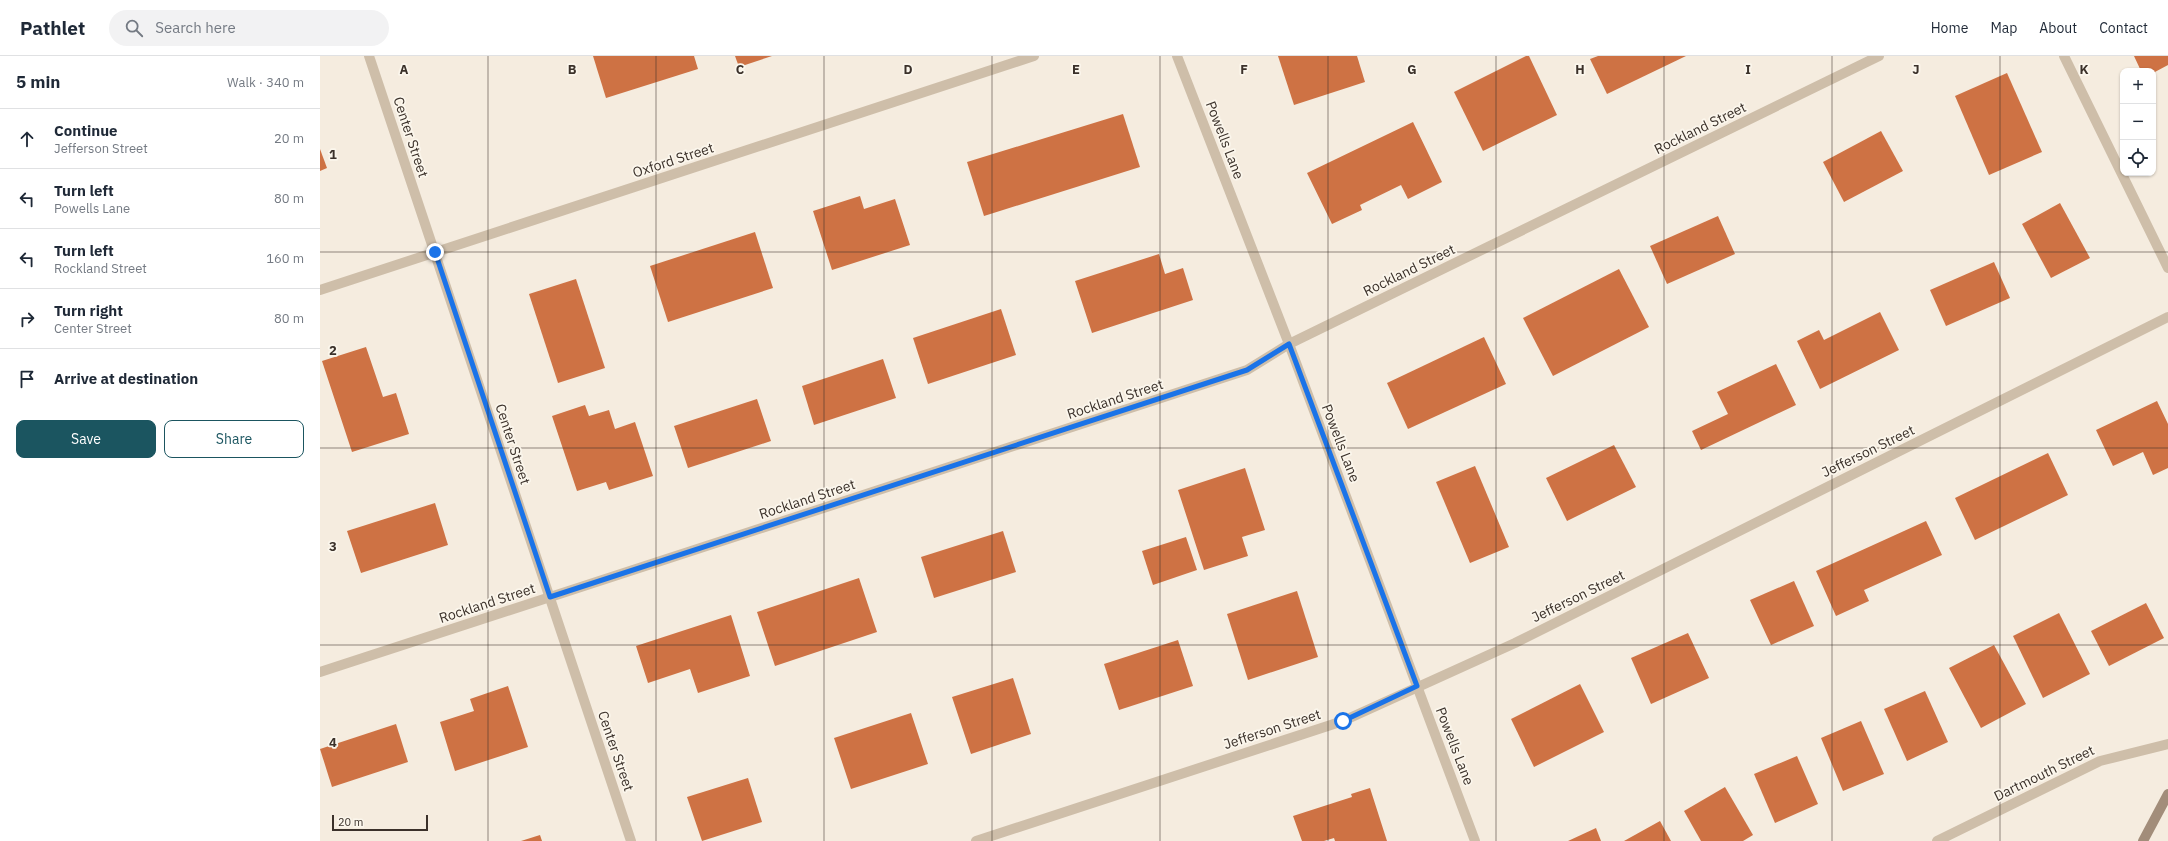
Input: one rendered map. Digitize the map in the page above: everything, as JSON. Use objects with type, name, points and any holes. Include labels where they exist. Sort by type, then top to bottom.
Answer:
[{"type":"main road","points":[[2142,841],[2168,794]]},
{"type":"street","name":"Center Street","points":[[369,56],[631,841]]},
{"type":"street","name":"Oxford Street","points":[[320,290],[1034,56]]},
{"type":"street","name":"Powells Lane","points":[[1177,56],[1289,344],[1475,841]]},
{"type":"street","name":"Rockland Street","points":[[320,672],[1247,370],[1289,344],[1879,56]]},
{"type":"street","points":[[2064,56],[2168,268]]},
{"type":"street","name":"Jefferson Street","points":[[976,841],[1343,721],[1417,686],[1515,643],[2168,318]]},
{"type":"street","name":"Dartmouth Street","points":[[1937,841],[2100,761],[2168,744]]},
{"type":"building","points":[[593,56],[694,56],[698,69],[606,98]]},
{"type":"building","points":[[735,56],[772,56],[739,67]]},
{"type":"building","points":[[1278,56],[1357,56],[1365,82],[1294,105]]},
{"type":"building","points":[[1526,56],[1529,56],[1557,115],[1483,151],[1454,92]]},
{"type":"building","points":[[1598,56],[1686,56],[1607,94],[1590,59]]},
{"type":"building","points":[[2134,56],[2168,56],[2168,65],[2156,71],[2156,68],[2140,68]]},
{"type":"building","points":[[2007,73],[2042,152],[1989,175],[1955,96]]},
{"type":"building","points":[[1123,114],[1140,167],[984,216],[967,162]]},
{"type":"building","points":[[1413,122],[1442,182],[1408,199],[1401,185],[1360,205],[1362,210],[1332,224],[1307,173]]},
{"type":"building","points":[[1881,131],[1903,171],[1844,202],[1823,162]]},
{"type":"building","points":[[320,149],[327,168],[320,171]]},
{"type":"building","points":[[860,196],[864,209],[895,199],[910,245],[832,270],[813,211]]},
{"type":"building","points":[[2060,203],[2090,258],[2051,278],[2022,224]]},
{"type":"building","points":[[1718,216],[1735,254],[1667,284],[1650,246]]},
{"type":"building","points":[[755,232],[773,288],[668,322],[650,266]]},
{"type":"building","points":[[1159,254],[1165,274],[1183,268],[1193,300],[1092,333],[1075,281]]},
{"type":"building","points":[[1994,262],[2010,298],[1946,326],[1930,290]]},
{"type":"building","points":[[1619,269],[1649,327],[1553,376],[1523,318]]},
{"type":"building","points":[[576,279],[605,368],[558,383],[529,294]]},
{"type":"building","points":[[1001,309],[1016,355],[928,384],[913,338]]},
{"type":"building","points":[[1880,312],[1899,350],[1820,389],[1797,341],[1819,330],[1824,340]]},
{"type":"building","points":[[1484,337],[1506,384],[1408,429],[1387,383]]},
{"type":"building","points":[[366,347],[383,397],[396,393],[409,434],[352,452],[322,361]]},
{"type":"building","points":[[883,359],[896,398],[814,425],[802,386]]},
{"type":"building","points":[[1776,364],[1796,405],[1701,450],[1692,431],[1728,414],[1717,392]]},
{"type":"building","points":[[757,399],[771,441],[688,468],[674,426]]},
{"type":"building","points":[[2157,401],[2168,424],[2168,468],[2153,475],[2143,452],[2113,466],[2096,430]]},
{"type":"building","points":[[585,405],[589,416],[609,410],[615,429],[635,422],[653,476],[609,490],[606,482],[577,491],[552,416]]},
{"type":"building","points":[[1614,445],[1636,487],[1567,521],[1546,478]]},
{"type":"building","points":[[2048,453],[2068,495],[1975,540],[1955,498]]},
{"type":"building","points":[[1475,466],[1509,547],[1470,563],[1436,482]]},
{"type":"building","points":[[1245,468],[1265,530],[1242,537],[1248,556],[1204,570],[1178,490]]},
{"type":"building","points":[[435,503],[448,545],[361,573],[347,531]]},
{"type":"building","points":[[1926,521],[1942,555],[1864,590],[1869,601],[1836,616],[1816,571]]},
{"type":"building","points":[[1003,531],[1016,572],[934,598],[921,557]]},
{"type":"building","points":[[1186,537],[1197,570],[1153,585],[1142,551]]},
{"type":"building","points":[[859,578],[877,632],[775,666],[757,612]]},
{"type":"building","points":[[1794,581],[1814,626],[1771,645],[1750,600]]},
{"type":"building","points":[[1297,591],[1318,657],[1248,680],[1227,614]]},
{"type":"building","points":[[2146,603],[2164,638],[2109,666],[2091,631]]},
{"type":"building","points":[[2059,613],[2090,674],[2043,698],[2013,636]]},
{"type":"building","points":[[731,615],[750,676],[698,693],[690,669],[648,683],[636,646]]},
{"type":"building","points":[[1688,633],[1709,678],[1651,704],[1631,658]]},
{"type":"building","points":[[1178,640],[1193,686],[1119,710],[1104,664]]},
{"type":"building","points":[[1994,645],[2026,704],[1981,728],[1949,668]]},
{"type":"building","points":[[1013,678],[1031,734],[971,754],[952,697]]},
{"type":"building","points":[[1580,684],[1604,732],[1534,767],[1511,719]]},
{"type":"building","points":[[508,686],[528,747],[455,771],[440,722],[474,711],[470,699]]},
{"type":"building","points":[[1925,691],[1948,742],[1907,761],[1884,709]]},
{"type":"building","points":[[911,713],[928,764],[851,789],[834,738]]},
{"type":"building","points":[[1861,721],[1884,774],[1843,791],[1821,738]]},
{"type":"building","points":[[396,724],[408,762],[332,787],[320,749]]},
{"type":"building","points":[[1797,756],[1818,804],[1775,823],[1754,774]]},
{"type":"building","points":[[748,778],[762,822],[702,841],[687,797]]},
{"type":"building","points":[[1725,787],[1753,835],[1743,841],[1701,841],[1684,811]]},
{"type":"building","points":[[1370,788],[1387,841],[1335,841],[1334,838],[1324,841],[1302,841],[1293,816],[1352,797],[1351,794]]},
{"type":"building","points":[[1660,821],[1671,841],[1624,841]]},
{"type":"building","points":[[1596,828],[1601,841],[1568,841]]},
{"type":"building","points":[[540,835],[542,841],[521,841]]},
{"type":"route","points":[[435,252],[550,597],[1247,370],[1289,344],[1417,686],[1343,721]]}]
